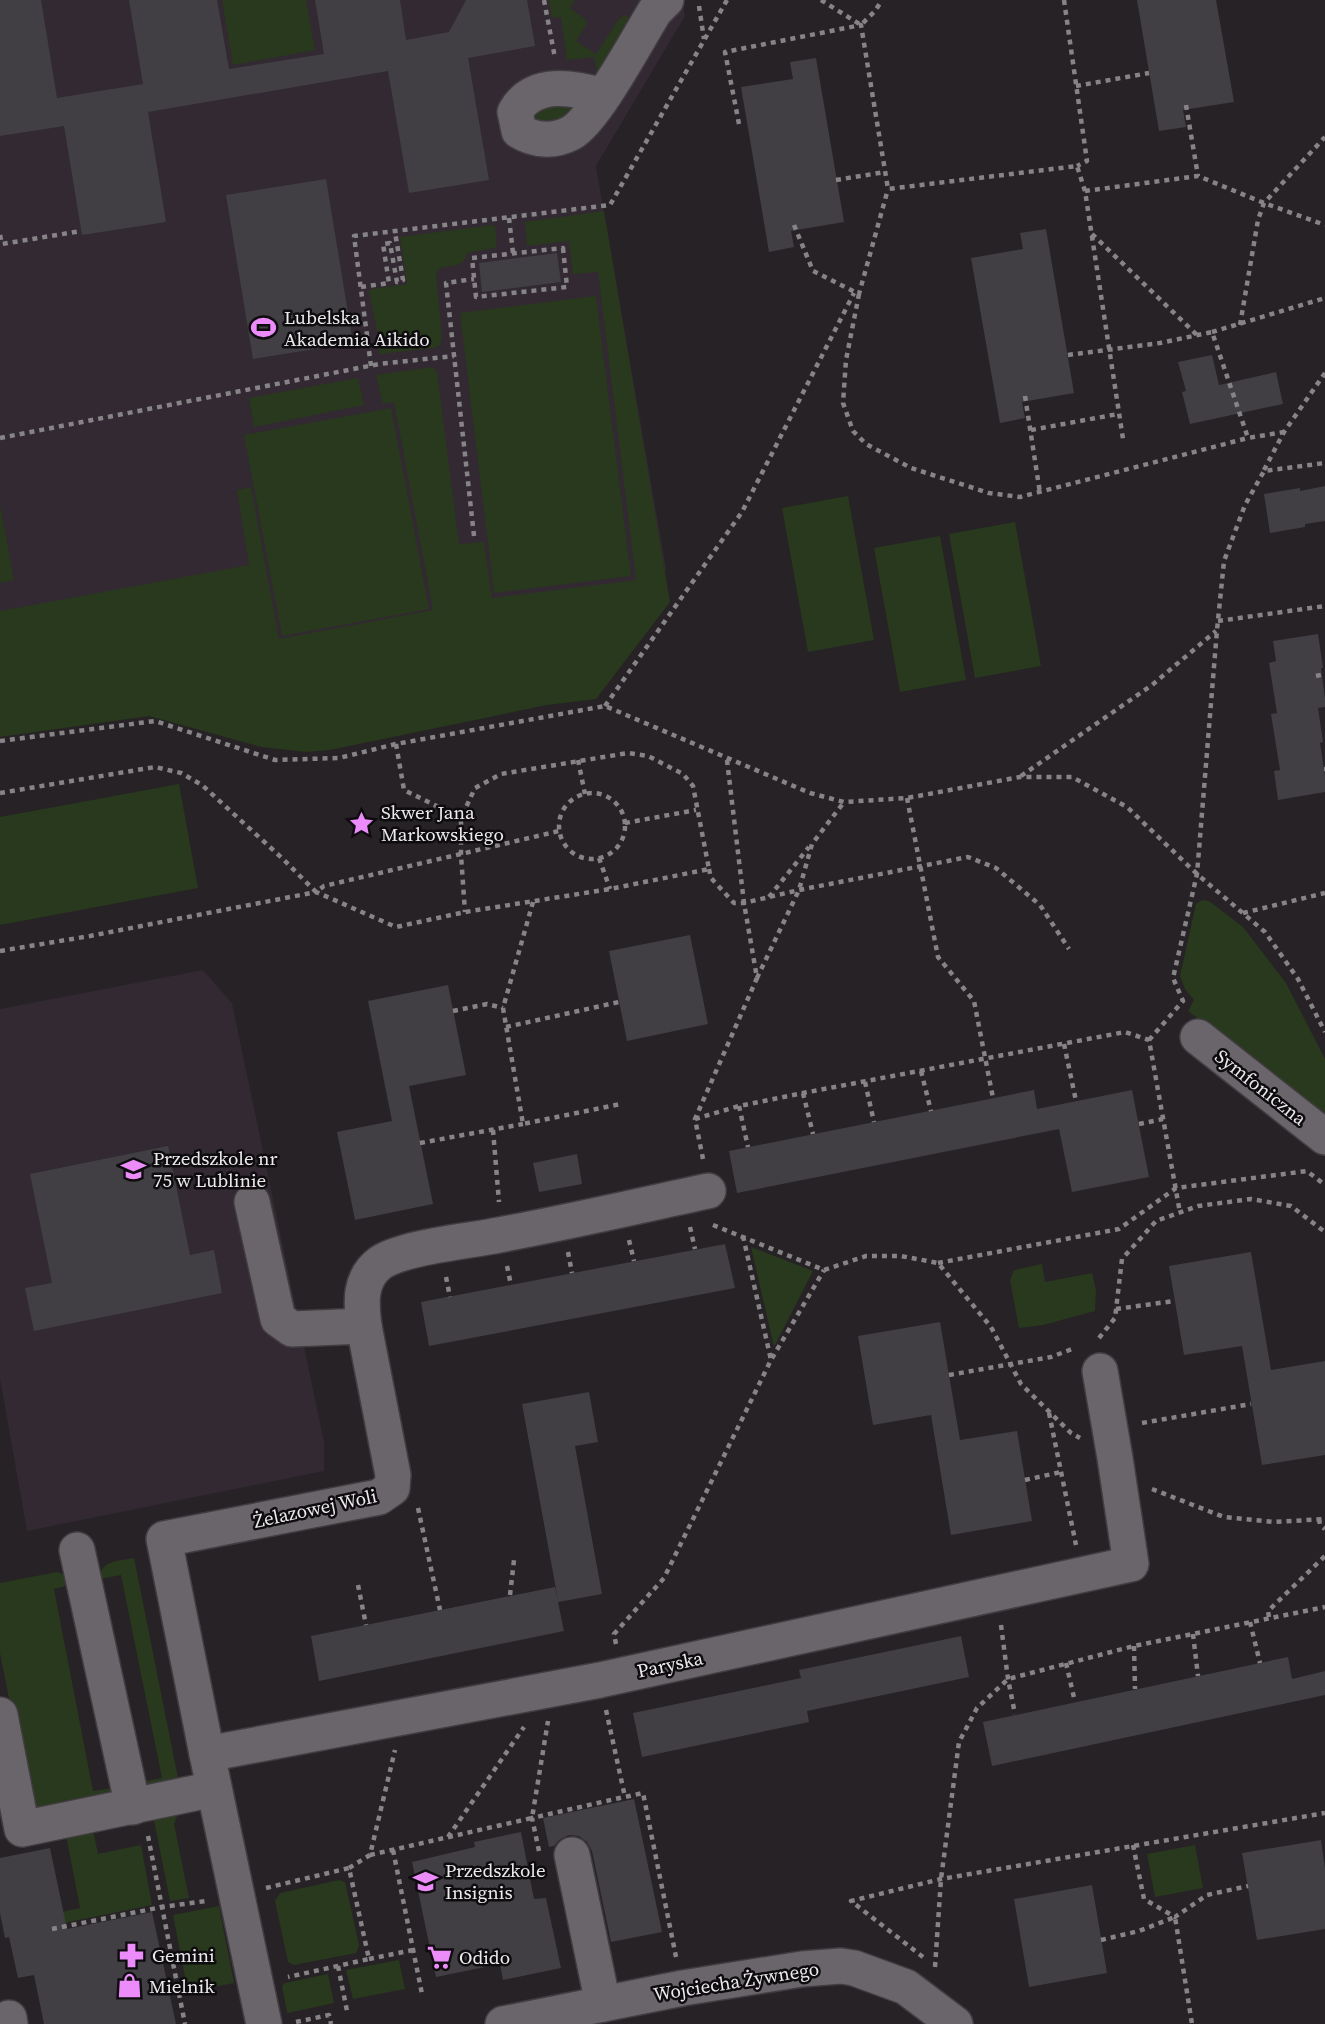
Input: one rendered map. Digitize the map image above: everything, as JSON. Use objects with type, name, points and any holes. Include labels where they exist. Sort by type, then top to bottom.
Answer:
[{"type":"street","points":[[603,96],[580,89],[560,88],[537,92],[522,100],[514,112],[519,131],[530,138],[550,139],[572,132],[592,113],[603,96],[656,11],[666,0]]},
{"type":"street","name":"Symfoniczna","points":[[1198,1037],[1325,1137]]},
{"type":"street","points":[[252,1202],[278,1319],[292,1329],[364,1326]]},
{"type":"street","name":"Żelazowej Woli","points":[[264,2024],[164,1539],[379,1497],[392,1488],[393,1475],[364,1326],[362,1289],[379,1264],[392,1257],[701,1210]]},
{"type":"street","points":[[1100,1371],[1113,1443]]},
{"type":"street","name":"Paryska","points":[[207,1754],[600,1680],[1131,1563],[1113,1443]]},
{"type":"street","points":[[77,1550],[137,1806]]},
{"type":"street","points":[[0,1715],[11,1832],[214,1789]]},
{"type":"street","points":[[572,1855],[603,2004]]},
{"type":"street","name":"Wojciecha Żywnego","points":[[503,2024],[549,2020],[603,2004],[683,1988],[802,1969],[841,1966],[854,1968],[905,1987],[955,2024]]},
{"type":"path","points":[[544,0],[560,88]]},
{"type":"path","points":[[698,0],[704,40]]},
{"type":"path","points":[[371,366],[354,236],[610,205],[727,0]]},
{"type":"path","points":[[821,0],[861,25],[888,189],[856,294],[846,360],[843,403],[853,431],[866,444],[911,468],[989,494],[1020,497],[1248,438],[1284,432]]},
{"type":"path","points":[[739,124],[725,52],[861,25],[882,0]]},
{"type":"path","points":[[888,189],[1077,166],[1087,160],[1064,0]]},
{"type":"path","points":[[1076,86],[1149,73]]},
{"type":"path","points":[[1186,105],[1198,176]]},
{"type":"path","points":[[1240,325],[1258,220],[1264,204],[1325,137]]},
{"type":"path","points":[[1077,166],[1085,191],[1123,439]]},
{"type":"path","points":[[836,180],[885,172]]},
{"type":"path","points":[[1085,191],[1198,176],[1264,204],[1325,225]]},
{"type":"path","points":[[509,218],[513,253]]},
{"type":"path","points":[[794,225],[813,271],[856,294]]},
{"type":"path","points":[[0,235],[1,245],[81,231]]},
{"type":"path","points":[[361,287],[389,283],[383,244],[390,243],[397,282],[403,280],[395,232]]},
{"type":"path","points":[[1092,234],[1198,335]]},
{"type":"path","points":[[563,248],[567,287],[476,297],[474,279],[472,258],[563,248]]},
{"type":"path","points":[[474,279],[446,283],[474,536]]},
{"type":"path","points":[[606,706],[742,513],[856,294]]},
{"type":"path","points":[[1068,355],[1160,343],[1212,332],[1325,298]]},
{"type":"path","points":[[1212,332],[1248,438]]},
{"type":"path","points":[[0,438],[371,366],[454,356]]},
{"type":"path","points":[[1149,1040],[1183,1001],[1173,978],[1198,874],[1224,561],[1245,505],[1284,432],[1325,373]]},
{"type":"path","points":[[1025,396],[1040,493]]},
{"type":"path","points":[[1031,430],[1118,414]]},
{"type":"path","points":[[1264,471],[1325,463]]},
{"type":"path","points":[[1218,621],[1325,606]]},
{"type":"path","points":[[1020,777],[1152,685],[1217,630]]},
{"type":"path","points":[[1316,676],[1325,674]]},
{"type":"path","points":[[0,741],[155,721],[275,760],[339,758],[397,744],[606,706],[810,793],[844,802],[907,798],[1020,777],[1072,777],[1127,807],[1265,932],[1298,979],[1325,1032]]},
{"type":"path","points":[[397,744],[404,790],[461,818]]},
{"type":"path","points":[[466,912],[461,818],[475,788],[502,774],[628,753],[648,756],[683,774],[693,786],[711,878],[734,903],[968,857],[996,868],[1040,905],[1069,949]]},
{"type":"path","points":[[726,759],[744,903],[757,978]]},
{"type":"path","points":[[578,760],[585,794]]},
{"type":"path","points":[[0,793],[155,767],[181,773],[202,785],[316,892],[396,927],[709,869]]},
{"type":"path","points":[[585,794],[606,796],[621,810],[625,823],[624,835],[607,856],[589,859],[571,852],[559,831],[563,810],[576,797],[585,794]]},
{"type":"path","points":[[907,798],[938,957],[974,1001],[993,1098]]},
{"type":"path","points":[[769,897],[844,802]]},
{"type":"path","points":[[625,823],[696,810]]},
{"type":"path","points":[[0,951],[316,892],[324,886],[559,831]]},
{"type":"path","points":[[695,1249],[701,1210],[695,1119],[799,890],[812,844]]},
{"type":"path","points":[[599,858],[610,888]]},
{"type":"path","points":[[1243,913],[1325,893]]},
{"type":"path","points":[[523,1124],[503,1009],[533,902]]},
{"type":"path","points":[[506,1027],[619,1003]]},
{"type":"path","points":[[453,1011],[487,1004],[503,1009]]},
{"type":"path","points":[[695,1119],[739,1106],[803,1093],[1125,1032],[1149,1040]]},
{"type":"path","points":[[1149,1040],[1180,1213]]},
{"type":"path","points":[[1064,1044],[1076,1101]]},
{"type":"path","points":[[921,1071],[931,1111]]},
{"type":"path","points":[[865,1082],[874,1122]]},
{"type":"path","points":[[803,1093],[813,1134]]},
{"type":"path","points":[[420,1143],[621,1104]]},
{"type":"path","points":[[739,1106],[748,1147]]},
{"type":"path","points":[[1139,1124],[1163,1119]]},
{"type":"path","points":[[617,1650],[614,1634],[664,1578],[771,1360],[824,1270],[866,1256],[901,1256],[938,1264],[1119,1228],[1176,1188],[1307,1171],[1325,1185]]},
{"type":"path","points":[[1115,1318],[1122,1259],[1156,1221],[1198,1206],[1251,1199],[1291,1206],[1325,1232]]},
{"type":"path","points":[[701,1210],[716,1226],[824,1270]]},
{"type":"path","points":[[701,1210],[716,1226]]},
{"type":"path","points":[[627,1229],[634,1261]]},
{"type":"path","points":[[743,1236],[771,1360]]},
{"type":"path","points":[[938,1264],[991,1328],[1021,1384],[1071,1433],[1113,1443],[1251,1404]]},
{"type":"path","points":[[1115,1309],[1174,1301]]},
{"type":"path","points":[[949,1375],[1051,1357]]},
{"type":"path","points":[[1113,1443],[1154,1491],[1224,1517],[1274,1522],[1322,1519],[1320,1525],[1325,1529]]},
{"type":"path","points":[[1025,1480],[1061,1472]]},
{"type":"path","points":[[417,1502],[440,1610]]},
{"type":"path","points":[[1269,1617],[1268,1611],[1325,1556]]},
{"type":"path","points":[[510,1595],[513,1559]]},
{"type":"path","points":[[358,1585],[366,1625]]},
{"type":"path","points":[[943,1975],[934,1965],[941,1879],[959,1742],[977,1708],[1008,1679],[1134,1646],[1325,1606]]},
{"type":"path","points":[[1000,1615],[1015,1714]]},
{"type":"path","points":[[1250,1622],[1260,1663]]},
{"type":"path","points":[[1193,1634],[1198,1676]]},
{"type":"path","points":[[1134,1646],[1135,1689]]},
{"type":"path","points":[[1066,1663],[1075,1702]]},
{"type":"path","points":[[603,1699],[625,1797],[643,1793],[683,1988]]},
{"type":"path","points":[[269,1887],[349,1868],[369,1855],[532,1818],[550,1710]]},
{"type":"path","points":[[448,1837],[526,1724]]},
{"type":"path","points":[[369,1855],[396,1747]]},
{"type":"path","points":[[137,1806],[162,1908],[185,2024]]},
{"type":"path","points":[[923,1957],[851,1901],[941,1879],[1325,1813]]},
{"type":"path","points":[[1133,1845],[1143,1899],[1175,1917]]},
{"type":"path","points":[[393,1850],[422,1994]]},
{"type":"path","points":[[349,1868],[369,1959]]},
{"type":"path","points":[[267,1875],[272,1900]]},
{"type":"path","points":[[1101,1940],[1139,1931],[1175,1917],[1207,1895],[1248,1886]]},
{"type":"path","points":[[52,1929],[162,1908]]},
{"type":"path","points":[[1175,1917],[1192,2024]]},
{"type":"path","points":[[276,1979],[413,1950]]},
{"type":"path","points":[[338,1966],[347,2011]]},
{"type":"path","points":[[285,2024],[329,2015],[331,2024]]},
{"type":"shaded area","points":[[0,0],[682,0],[685,16],[596,166],[666,569],[647,589],[0,711]]},
{"type":"shaded area","name":"Przedszkole nr 75 w Lublinie","points":[[203,970],[232,1003],[324,1442],[324,1471],[27,1531],[0,1379],[0,1009]]},
{"type":"green space","points":[[222,0],[306,0],[315,50],[233,65]]},
{"type":"green space","points":[[549,0],[575,0],[570,8],[585,19],[587,24],[576,41],[596,54],[619,19],[625,15],[631,20],[598,77],[594,57],[567,60],[561,17],[552,18]]},
{"type":"green space","points":[[572,100],[579,116],[536,126],[525,113]]},
{"type":"green space","points":[[604,211],[670,602],[596,699],[547,705],[330,750],[306,752],[261,747],[149,716],[0,737],[0,611],[249,565],[237,490],[251,487],[279,639],[433,610],[394,402],[383,404],[376,375],[432,367],[437,372],[459,544],[484,542],[492,598],[636,580],[598,272],[573,274],[569,241],[527,246],[525,222]]},
{"type":"green space","points":[[492,225],[495,227],[495,248],[467,253],[464,261],[440,268],[436,275],[442,338],[440,345],[435,348],[379,354],[369,291],[407,284],[400,237]]},
{"type":"green space","points":[[596,296],[631,576],[494,593],[460,313]]},
{"type":"green space","points":[[358,378],[364,405],[254,427],[249,398]]},
{"type":"green space","points":[[391,408],[429,609],[282,636],[244,435]]},
{"type":"green space","points":[[848,496],[874,640],[808,652],[782,508]]},
{"type":"green space","points":[[0,505],[14,580],[0,583]]},
{"type":"green space","points":[[1015,522],[1041,666],[975,678],[949,534]]},
{"type":"green space","points":[[940,536],[966,680],[900,692],[874,548]]},
{"type":"green space","points":[[179,784],[198,888],[0,925],[0,817]]},
{"type":"green space","points":[[1202,900],[1209,901],[1243,927],[1286,983],[1325,1059],[1325,1116],[1188,1011],[1194,1000],[1185,989],[1180,976],[1196,904]]},
{"type":"green space","points":[[751,1247],[813,1271],[774,1347]]},
{"type":"green space","points":[[1042,1264],[1045,1282],[1092,1273],[1096,1290],[1095,1311],[1043,1325],[1019,1328],[1010,1280],[1014,1270]]},
{"type":"green space","points":[[134,1558],[180,1788],[151,1793],[141,1782],[162,1778],[121,1575],[100,1579],[103,1568],[107,1565]]},
{"type":"green space","points":[[57,1572],[65,1576],[70,1585],[54,1589],[93,1791],[113,1788],[113,1794],[50,1814],[33,1807],[29,1799],[0,1653],[0,1583]]},
{"type":"green space","points":[[181,1806],[174,1824],[189,1898],[170,1901],[154,1820],[160,1810]]},
{"type":"green space","points":[[92,1825],[98,1854],[141,1845],[152,1905],[54,1925],[52,1914],[80,1908],[65,1830]]},
{"type":"green space","points":[[1195,1845],[1203,1888],[1155,1897],[1147,1854]]},
{"type":"green space","points":[[339,1880],[345,1882],[359,1945],[356,1953],[294,1965],[288,1962],[275,1901],[280,1893]]},
{"type":"green space","points":[[219,1906],[234,1983],[188,1992],[173,1915]]},
{"type":"green space","points":[[399,1960],[405,1989],[353,1999],[346,1970]]},
{"type":"green space","points":[[328,1974],[334,2003],[287,2012],[282,1986],[285,1983]]},
{"type":"building","points":[[0,0],[41,0],[57,98],[143,84],[129,0],[217,0],[229,69],[324,54],[315,0],[400,0],[406,40],[449,32],[466,0],[527,0],[535,46],[468,58],[489,180],[409,193],[388,71],[148,112],[166,222],[82,235],[64,126],[0,136]]},
{"type":"building","points":[[1137,0],[1216,0],[1234,102],[1183,110],[1186,127],[1159,131]]},
{"type":"building","points":[[816,58],[844,222],[791,231],[794,247],[769,252],[741,87],[793,79],[790,62]]},
{"type":"building","points":[[326,179],[353,343],[253,359],[226,195]]},
{"type":"building","points":[[1046,229],[1074,393],[1022,402],[1025,418],[1000,423],[971,258],[1023,249],[1020,233]]},
{"type":"building","points":[[557,253],[561,282],[482,292],[479,263]]},
{"type":"building","points":[[1212,355],[1219,385],[1276,372],[1283,404],[1190,424],[1182,392],[1186,391],[1178,362]]},
{"type":"building","points":[[1325,486],[1325,521],[1270,533],[1264,494]]},
{"type":"building","points":[[1318,634],[1325,698],[1325,707],[1318,708],[1323,742],[1320,743],[1325,792],[1278,800],[1274,771],[1280,770],[1271,714],[1277,713],[1269,663],[1276,661],[1273,641]]},
{"type":"building","points":[[690,935],[708,1024],[627,1041],[609,951]]},
{"type":"building","points":[[448,985],[466,1075],[409,1086],[433,1204],[355,1220],[337,1132],[392,1121],[368,1001]]},
{"type":"building","points":[[1034,1090],[1037,1109],[1132,1090],[1149,1177],[1072,1192],[1059,1129],[737,1193],[729,1151]]},
{"type":"building","points":[[168,1146],[190,1255],[214,1250],[222,1293],[34,1331],[25,1288],[52,1283],[30,1174]]},
{"type":"building","points":[[577,1154],[582,1184],[539,1192],[533,1163]]},
{"type":"building","points":[[725,1244],[735,1288],[429,1346],[421,1302]]},
{"type":"building","points":[[1251,1252],[1271,1370],[1325,1361],[1325,1455],[1262,1465],[1242,1346],[1184,1355],[1169,1266]]},
{"type":"building","points":[[940,1322],[960,1440],[1017,1431],[1032,1521],[951,1535],[931,1415],[873,1425],[858,1336]]},
{"type":"building","points":[[589,1392],[598,1442],[575,1446],[602,1594],[558,1602],[564,1631],[319,1681],[311,1636],[555,1587],[558,1600],[522,1404]]},
{"type":"building","points":[[961,1636],[969,1677],[807,1711],[809,1722],[642,1757],[633,1713],[801,1678],[799,1670]]},
{"type":"building","points":[[1288,1657],[1292,1679],[1325,1671],[1325,1695],[992,1766],[983,1722]]},
{"type":"building","points":[[634,1799],[662,1932],[611,1942],[592,1851],[587,1842],[579,1836],[569,1835],[549,1847],[543,1818]]},
{"type":"building","points":[[521,1832],[534,1899],[546,1898],[561,1968],[503,1980],[500,1964],[436,1977],[412,1862],[475,1847],[474,1842]]},
{"type":"building","points":[[1321,1840],[1325,1869],[1325,1929],[1257,1940],[1242,1853]]},
{"type":"building","points":[[50,1848],[67,1929],[152,1912],[176,2024],[44,2024],[34,1975],[18,1978],[9,1937],[5,1938],[0,1913],[0,1858]]},
{"type":"building","points":[[1092,1885],[1107,1973],[1029,1987],[1014,1899]]},
{"type":"place","name":"Lubelska Akademia Aikido","points":[[264,328]]},
{"type":"place","name":"Skwer Jana Markowskiego","points":[[361,823]]},
{"type":"place","name":"Przedszkole nr 75 w Lublinie","points":[[133,1169]]},
{"type":"place","name":"Przedszkole Insignis","points":[[425,1881]]},
{"type":"place","name":"Gemini","points":[[132,1955]]},
{"type":"place","name":"Odido","points":[[439,1957]]},
{"type":"place","name":"Mielnik","points":[[129,1986]]}]
